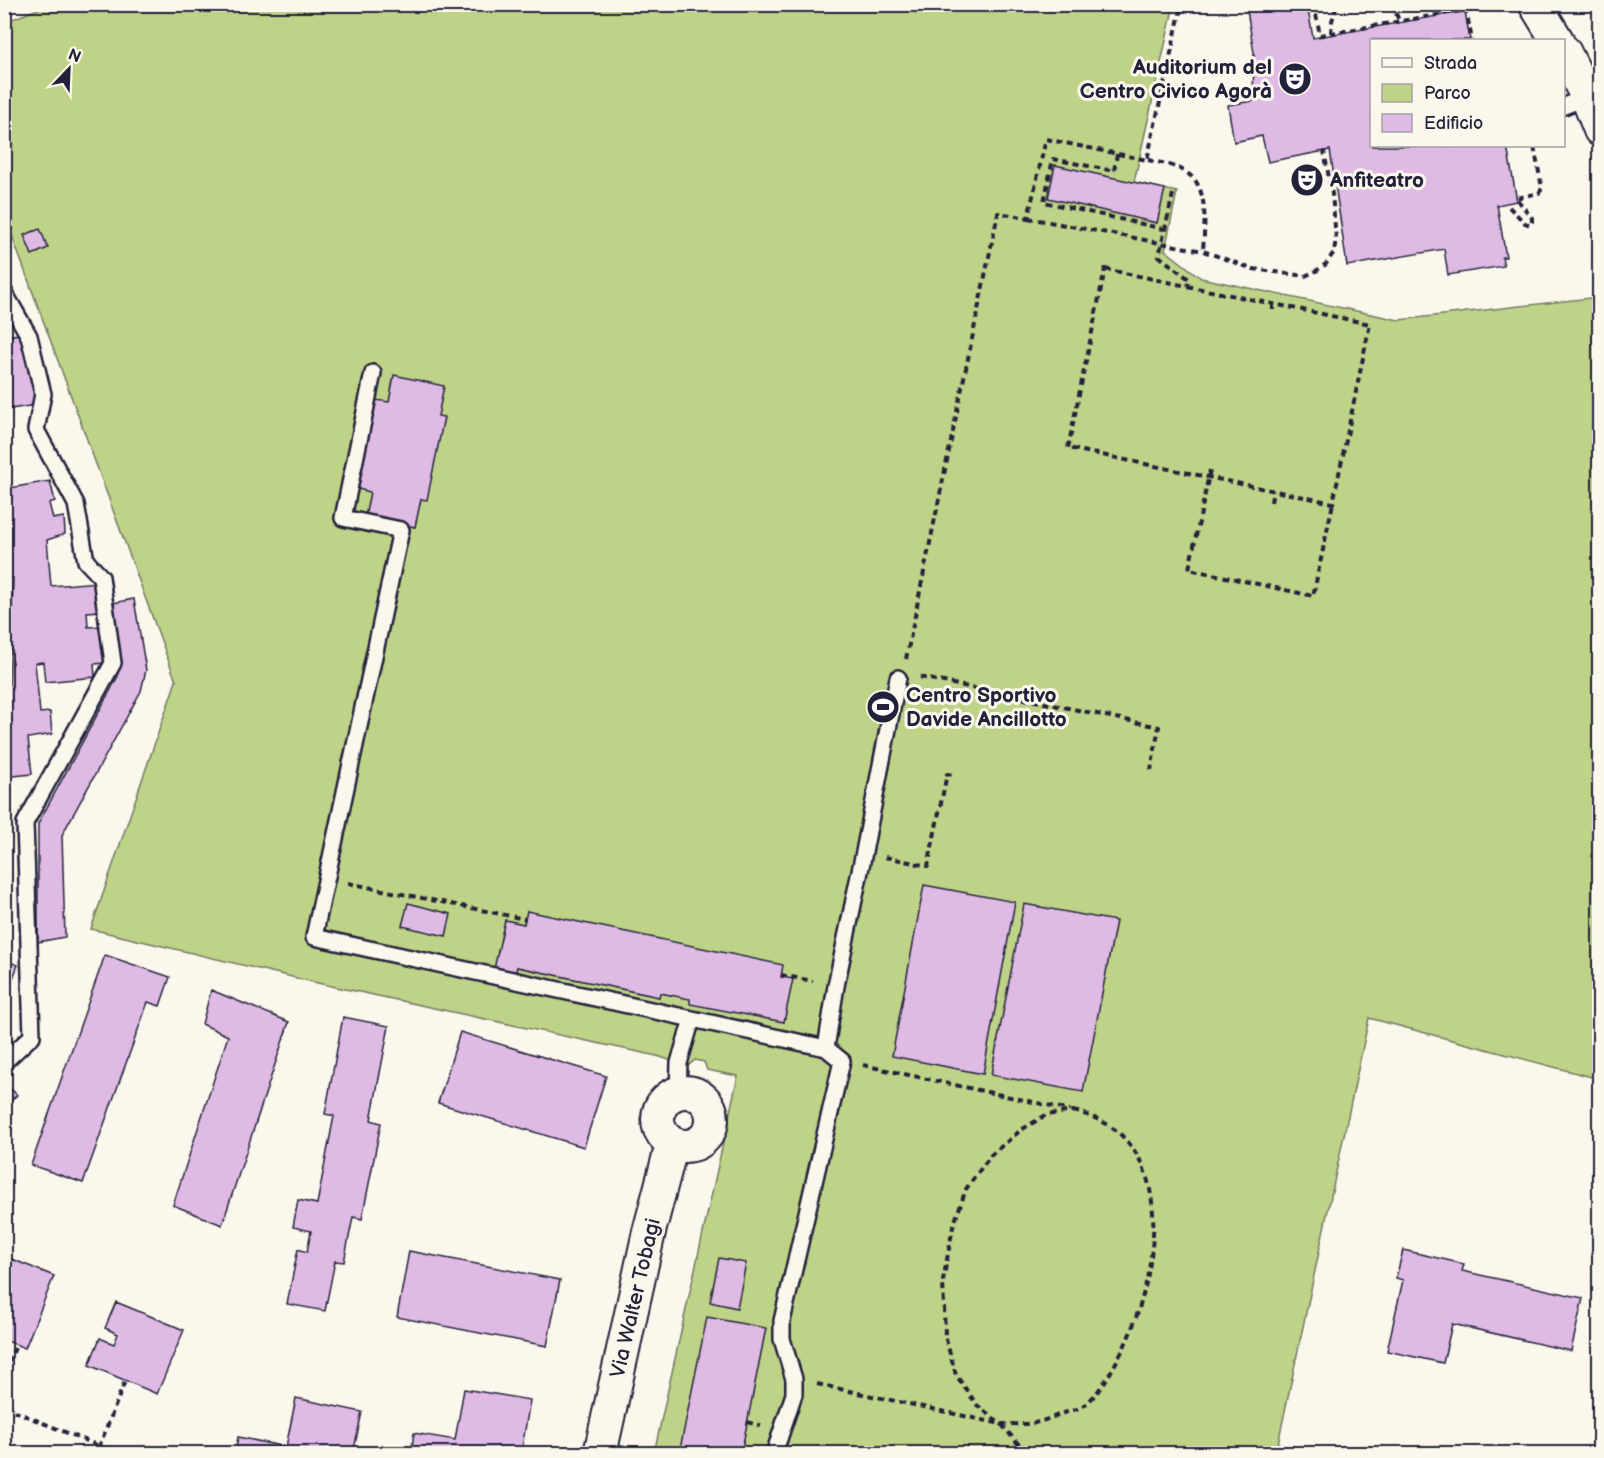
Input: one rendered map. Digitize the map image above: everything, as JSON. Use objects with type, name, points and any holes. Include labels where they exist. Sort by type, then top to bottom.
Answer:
[{"type":"street","points":[[1535,4],[1556,39]]},
{"type":"street","points":[[1565,59],[1575,101],[1599,130]]},
{"type":"street","points":[[687,1091],[696,1094],[704,1100],[712,1115],[712,1124],[704,1138],[697,1143],[680,1146],[672,1144],[659,1130],[658,1111],[669,1096],[678,1092],[687,1091]]},
{"type":"street","name":"Via Walter Tobagi","points":[[600,1454],[672,1144]]},
{"type":"lane","points":[[4,292],[29,336],[43,394],[36,430],[76,504],[86,561],[101,578],[113,663],[25,823],[32,1036],[4,1062]]},
{"type":"lane","points":[[373,373],[343,518],[401,530],[314,937],[826,1048],[842,1061],[782,1320],[782,1339],[794,1379],[794,1394],[774,1454]]},
{"type":"lane","points":[[826,1048],[836,986],[900,676]]},
{"type":"lane","points":[[678,1092],[679,1063],[692,1018]]},
{"type":"path","points":[[1147,160],[1182,4]]},
{"type":"path","points":[[1314,4],[1320,35],[1466,10],[1472,39]]},
{"type":"path","points":[[1332,34],[1332,21],[1337,4]]},
{"type":"path","points":[[1391,4],[1400,21]]},
{"type":"path","points":[[1028,218],[1046,139],[1171,165],[1193,177],[1200,190],[1205,212],[1203,251]]},
{"type":"path","points":[[1509,207],[1530,225],[1532,218],[1516,198],[1539,193],[1542,188],[1534,147]]},
{"type":"path","points":[[1151,770],[1159,728],[900,676],[998,213],[1203,251],[1253,269],[1305,276],[1316,272],[1326,264],[1334,252],[1336,238],[1332,194],[1324,151]]},
{"type":"path","points":[[1117,154],[1114,171],[1053,159],[1044,202],[1164,229]]},
{"type":"path","points":[[1035,186],[1047,189]]},
{"type":"path","points":[[1173,194],[1159,256],[1189,279],[1188,286]]},
{"type":"path","points":[[1210,470],[1208,478],[1188,569],[1313,596],[1370,324],[1274,304],[1232,298],[1188,286],[1105,269],[1068,448],[1208,478],[1332,503]]},
{"type":"path","points":[[1273,310],[1274,304]]},
{"type":"path","points":[[1271,502],[1273,491]]},
{"type":"path","points":[[864,852],[928,866],[947,774],[953,775]]},
{"type":"path","points":[[327,878],[525,919]]},
{"type":"path","points":[[781,975],[836,986]]},
{"type":"path","points":[[794,1379],[1001,1424],[1037,1423],[1082,1407],[1104,1384],[1136,1322],[1153,1252],[1153,1209],[1147,1175],[1133,1148],[1118,1130],[1093,1115],[842,1061]]},
{"type":"path","points":[[1027,1454],[1001,1424],[977,1405],[956,1375],[945,1336],[943,1281],[952,1227],[966,1189],[991,1155],[1021,1130],[1046,1115],[1073,1111]]},
{"type":"path","points":[[4,1372],[15,1348]]},
{"type":"path","points":[[99,1447],[125,1381]]},
{"type":"path","points":[[4,1407],[109,1450],[107,1454]]},
{"type":"green space","name":"Centro Sportivo Davide Ancillotto","points":[[48,5],[1174,5],[1134,182],[1177,192],[1165,250],[1201,278],[1399,320],[1599,297],[1599,1079],[1369,1018],[1276,1453],[654,1453],[738,1076],[707,1070],[704,1062],[695,1060],[688,1066],[657,1056],[313,982],[91,929],[176,681],[5,217],[5,22]]},
{"type":"building","points":[[1246,4],[1307,4],[1313,38],[1465,11],[1470,39],[1370,39],[1370,147],[1507,147],[1517,201],[1497,205],[1506,257],[1502,257],[1504,266],[1448,275],[1444,249],[1347,266],[1330,150],[1268,162],[1262,136],[1234,142],[1228,105],[1253,101],[1254,53]]},
{"type":"building","points":[[1055,165],[1165,189],[1157,223],[1048,198]]},
{"type":"building","points":[[40,229],[48,248],[32,255],[24,235]]},
{"type":"building","points":[[4,324],[7,324],[8,336],[24,333],[36,405],[4,410]]},
{"type":"building","points":[[394,375],[444,386],[438,416],[444,417],[427,500],[421,499],[415,527],[365,517],[370,492],[358,489],[376,400],[389,402]]},
{"type":"building","points":[[50,481],[55,501],[49,503],[53,519],[64,517],[65,534],[47,540],[51,586],[98,582],[101,611],[87,612],[88,627],[104,626],[108,663],[94,664],[95,677],[45,682],[43,662],[35,663],[40,713],[50,712],[52,734],[28,738],[32,774],[4,777],[4,686],[9,685],[13,578],[4,578],[4,489]]},
{"type":"building","points":[[134,599],[146,670],[141,691],[62,835],[65,937],[38,942],[38,824],[118,676],[108,604]]},
{"type":"building","points":[[924,885],[1015,902],[983,1074],[892,1056]]},
{"type":"building","points":[[408,903],[451,914],[446,936],[402,926]]},
{"type":"building","points":[[1024,904],[1116,921],[1083,1092],[991,1075]]},
{"type":"building","points":[[527,911],[783,965],[781,977],[793,979],[784,1022],[690,1004],[690,999],[660,993],[659,997],[517,967],[515,974],[494,969],[505,920],[524,924]]},
{"type":"building","points":[[105,955],[170,977],[160,1006],[148,1002],[83,1183],[31,1165]]},
{"type":"building","points":[[4,960],[18,965],[4,1002]]},
{"type":"building","points":[[211,990],[289,1022],[222,1225],[173,1205],[228,1036],[202,1024]]},
{"type":"building","points":[[343,1017],[389,1026],[371,1120],[381,1123],[362,1219],[353,1217],[344,1262],[335,1261],[325,1311],[287,1304],[298,1249],[307,1252],[311,1231],[293,1227],[298,1200],[317,1204],[334,1116],[325,1114]]},
{"type":"building","points":[[460,1032],[606,1076],[584,1147],[438,1103]]},
{"type":"building","points":[[4,1082],[17,1095],[4,1107]]},
{"type":"building","points":[[1403,1250],[1464,1264],[1462,1271],[1583,1298],[1571,1351],[1452,1324],[1443,1363],[1387,1351],[1403,1280],[1396,1278]]},
{"type":"building","points":[[409,1251],[560,1280],[547,1346],[397,1317]]},
{"type":"building","points":[[4,1256],[54,1276],[25,1348],[4,1340]]},
{"type":"building","points":[[719,1258],[746,1263],[737,1308],[710,1302]]},
{"type":"building","points":[[116,1302],[184,1330],[157,1394],[89,1365],[100,1338],[114,1344],[118,1334],[105,1328]]},
{"type":"building","points":[[707,1317],[766,1328],[741,1454],[679,1454]]},
{"type":"building","points":[[464,1389],[530,1400],[521,1454],[411,1454],[414,1433],[455,1440]]},
{"type":"building","points":[[296,1398],[362,1412],[353,1454],[235,1454],[238,1437],[286,1447]]},
{"type":"place","name":"Auditorium del Centro Civico Agorà","points":[[1295,79]]},
{"type":"place","name":"Anfiteatro","points":[[1307,180]]},
{"type":"place","name":"Centro Sportivo Davide Ancillotto","points":[[883,707]]}]
